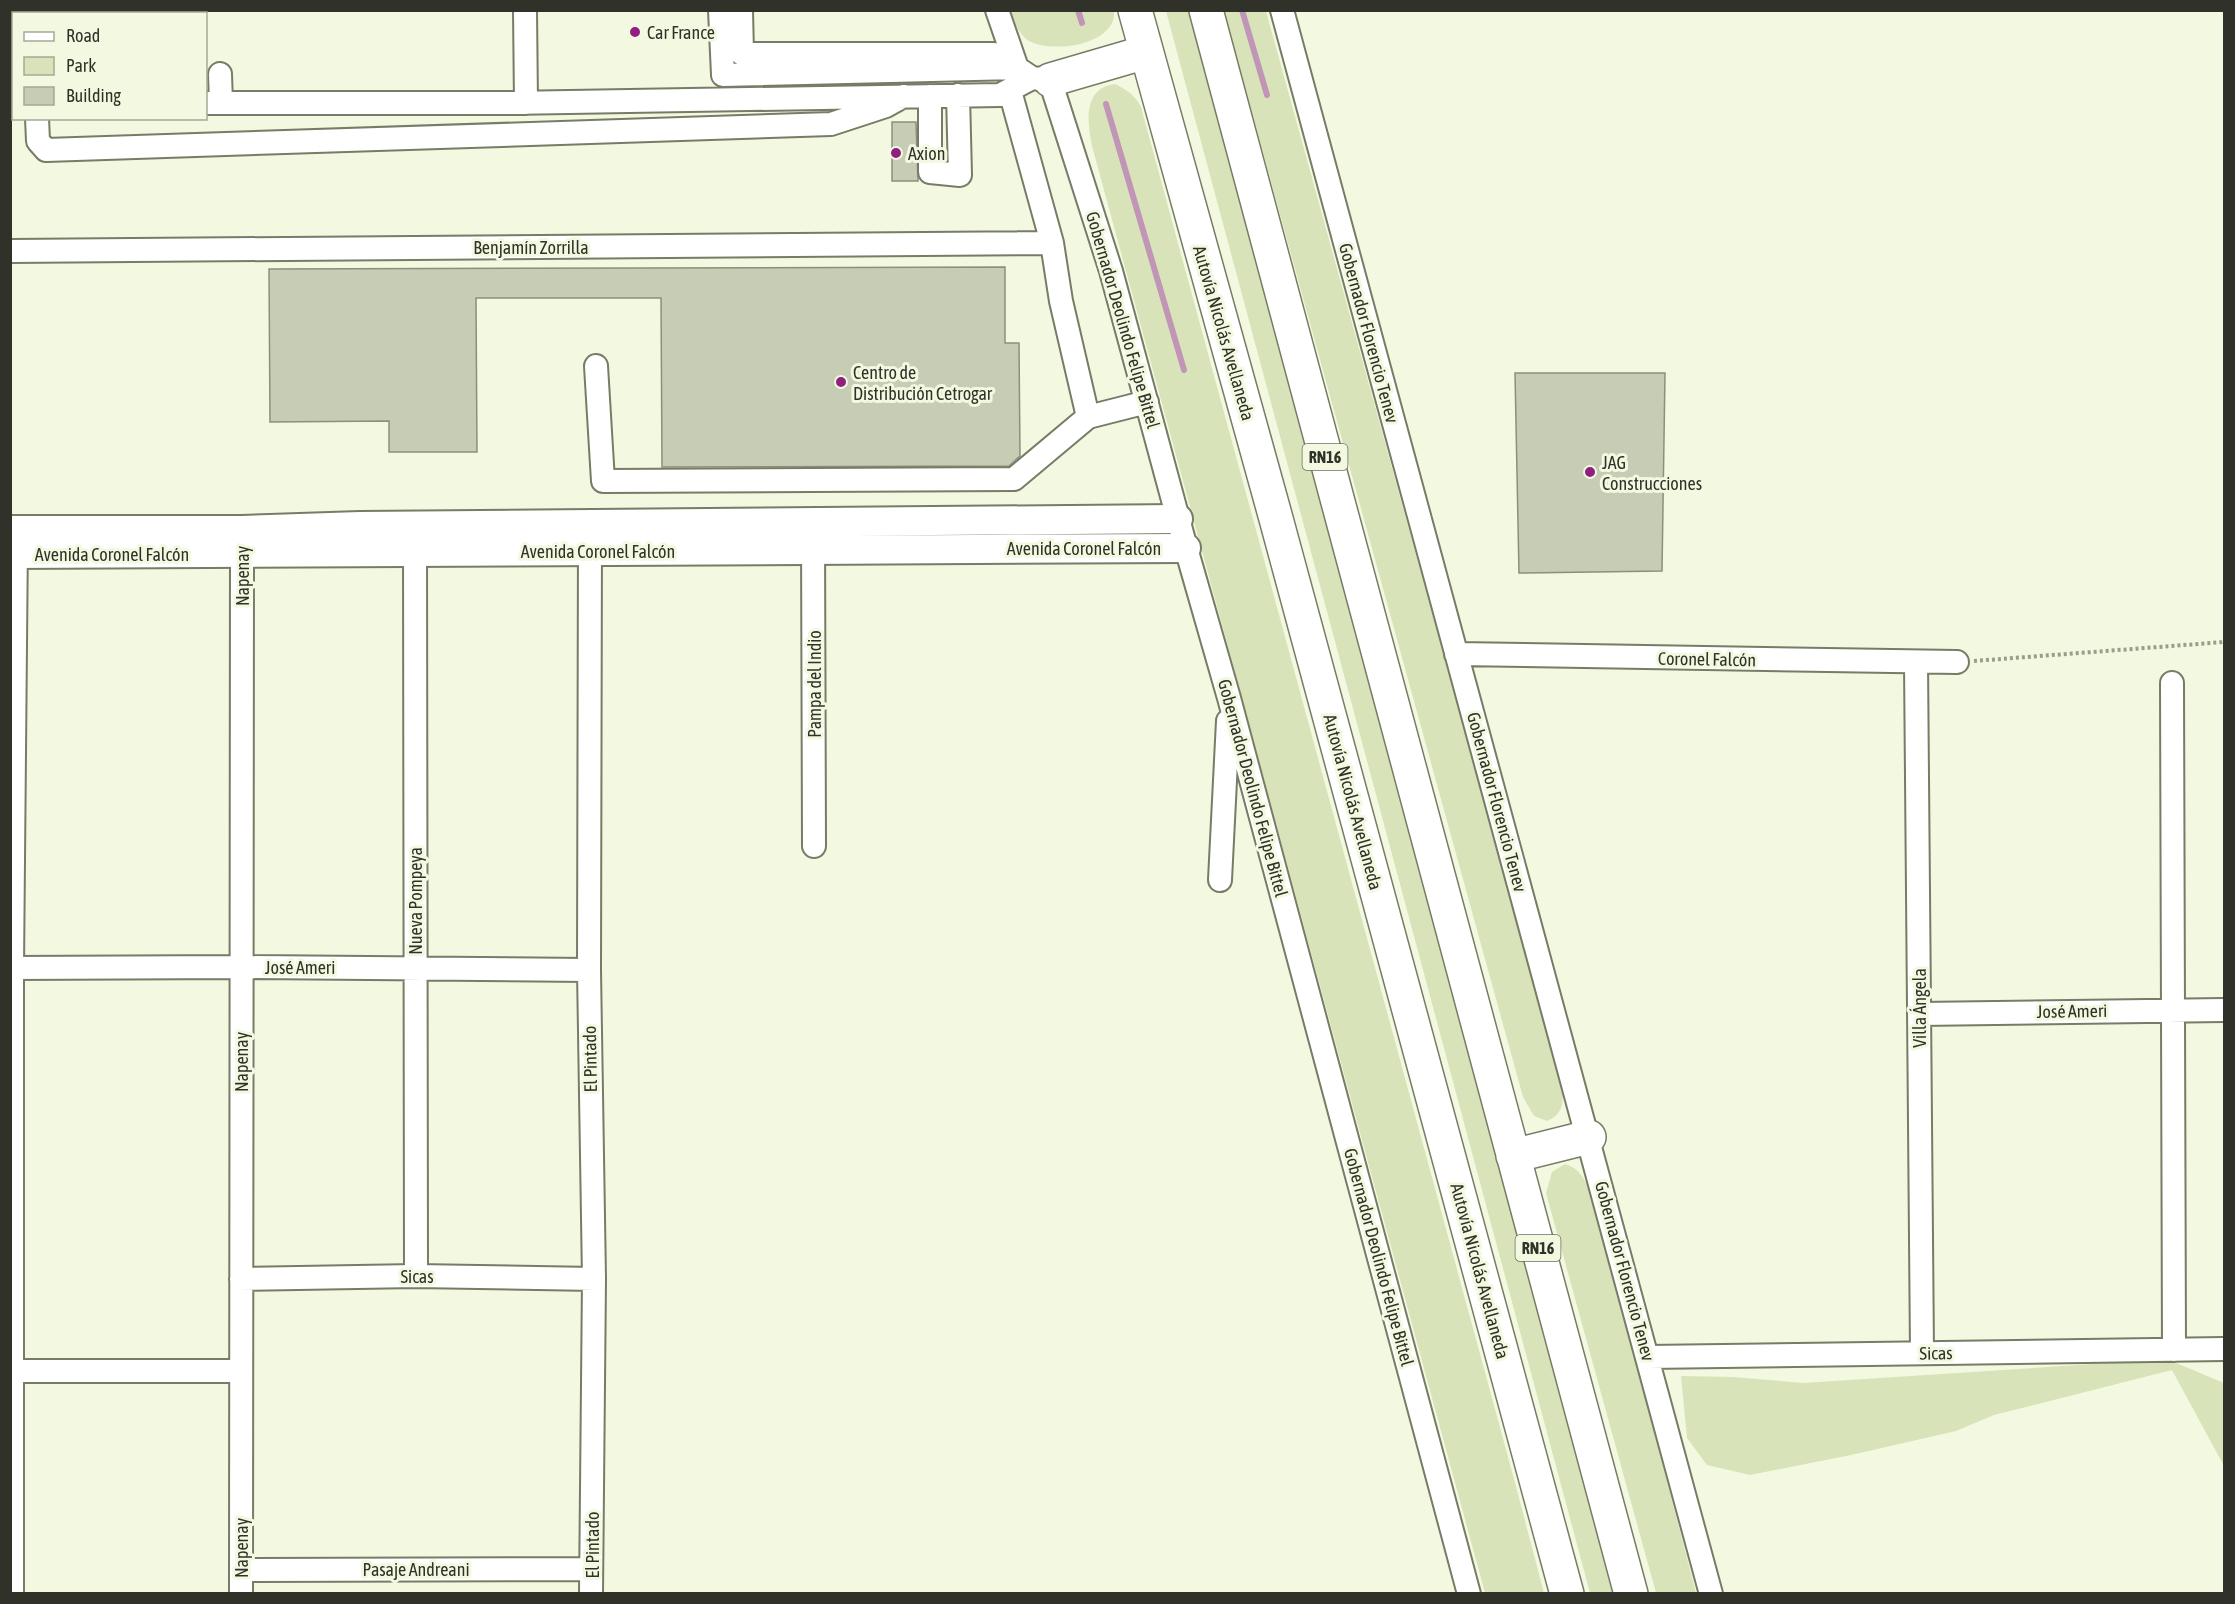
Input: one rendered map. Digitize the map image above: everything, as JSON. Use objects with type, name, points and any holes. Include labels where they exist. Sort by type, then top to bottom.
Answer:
[{"type":"highway","name":"Autovía Nicolás Avellaneda","points":[[1135,10],[1275,515],[1567,1593]]},
{"type":"highway","name":"RN16","points":[[1206,10],[1631,1593]]},
{"type":"highway","points":[[1027,70],[1146,52]]},
{"type":"highway","points":[[1513,1156],[1589,1137]]},
{"type":"main road","name":"Avenida Coronel Falcón","points":[[13,542],[813,536],[1178,519]]},
{"type":"main road","name":"Avenida Coronel Falcón","points":[[813,536],[1186,548]]},
{"type":"street","points":[[525,10],[526,103]]},
{"type":"street","points":[[720,10],[733,64]]},
{"type":"street","points":[[725,99],[741,10]]},
{"type":"street","name":"Gobernador Deolindo Felipe Bittel","points":[[997,10],[1027,70],[1111,271],[1229,698],[1469,1593]]},
{"type":"street","name":"Gobernador Florencio Tenev","points":[[1282,10],[1711,1593]]},
{"type":"street","points":[[733,64],[854,63],[1027,70]]},
{"type":"street","points":[[853,97],[854,63]]},
{"type":"street","points":[[220,74],[213,103],[526,103],[1000,95],[1010,91],[1027,70]]},
{"type":"street","points":[[1010,91],[1052,243],[1061,302],[1088,417]]},
{"type":"street","points":[[930,96],[930,172],[960,175],[958,95]]},
{"type":"street","points":[[37,120],[38,141],[46,150],[65,150],[831,124],[886,106],[904,96]]},
{"type":"street","name":"Benjamín Zorrilla","points":[[10,251],[1052,243]]},
{"type":"street","points":[[596,366],[603,481],[1014,479],[1088,417],[1147,402]]},
{"type":"street","name":"Pampa del Indio","points":[[813,536],[814,846]]},
{"type":"street","name":"El Pintado","points":[[590,538],[589,970],[594,1279],[591,1593]]},
{"type":"street","name":"Nueva Pompeya","points":[[415,539],[416,1276]]},
{"type":"street","points":[[12,1593],[13,542]]},
{"type":"street","name":"Napenay","points":[[241,1593],[242,542]]},
{"type":"street","name":"Coronel Falcón","points":[[1456,654],[1957,662]]},
{"type":"street","name":"Villa Ángela","points":[[1916,662],[1922,1353]]},
{"type":"street","points":[[2172,683],[2174,1350]]},
{"type":"street","points":[[1220,880],[1229,698]]},
{"type":"street","name":"José Ameri","points":[[11,968],[589,970]]},
{"type":"street","name":"José Ameri","points":[[1919,1014],[2224,1010]]},
{"type":"street","name":"Sicas","points":[[241,1279],[416,1276],[594,1279]]},
{"type":"street","name":"Sicas","points":[[1648,1357],[2224,1349]]},
{"type":"street","points":[[11,1371],[240,1371]]},
{"type":"street","name":"Pasaje Andreani","points":[[241,1570],[591,1569]]},
{"type":"path","points":[[1957,662],[2224,642]]},
{"type":"green space","points":[[1114,10],[1112,22],[1105,32],[1079,44],[1064,46],[1036,44],[1026,39],[1014,22],[1010,11]]},
{"type":"green space","points":[[1166,11],[1192,11],[1614,1593],[1590,1593]]},
{"type":"green space","points":[[1224,11],[1266,11],[1563,1088],[1561,1108],[1547,1121],[1534,1116],[1523,1097]]},
{"type":"green space","points":[[1115,84],[1130,93],[1141,107],[1544,1593],[1485,1593],[1092,146],[1089,117],[1092,99],[1097,92]]},
{"type":"green space","points":[[1565,1164],[1578,1171],[1583,1177],[1597,1212],[1696,1593],[1656,1593],[1546,1193],[1552,1172]]},
{"type":"green space","points":[[2162,1357],[2224,1383],[2224,1466],[2172,1370],[1994,1415],[1956,1431],[1750,1475],[1707,1465],[1687,1438],[1681,1376],[1733,1377],[1803,1383],[2139,1361]]},
{"type":"building","points":[[892,122],[916,122],[918,181],[892,181]]},
{"type":"building","name":"Centro de Distribución Cetrogar","points":[[1005,267],[1005,343],[1019,343],[1020,456],[1009,466],[662,467],[661,298],[476,298],[477,452],[389,452],[389,421],[270,422],[269,269]]},
{"type":"building","name":"JAG Construcciones","points":[[1515,373],[1665,373],[1662,571],[1519,573]]},
{"type":"waterway","points":[[1078,10],[1082,23]]},
{"type":"waterway","points":[[1242,10],[1267,95]]},
{"type":"waterway","points":[[1106,104],[1184,370]]},
{"type":"place","name":"Car France","points":[[635,32]]},
{"type":"place","name":"Axion","points":[[896,153]]},
{"type":"place","name":"Centro de Distribución Cetrogar","points":[[841,382]]},
{"type":"place","name":"JAG Construcciones","points":[[1590,472]]}]
